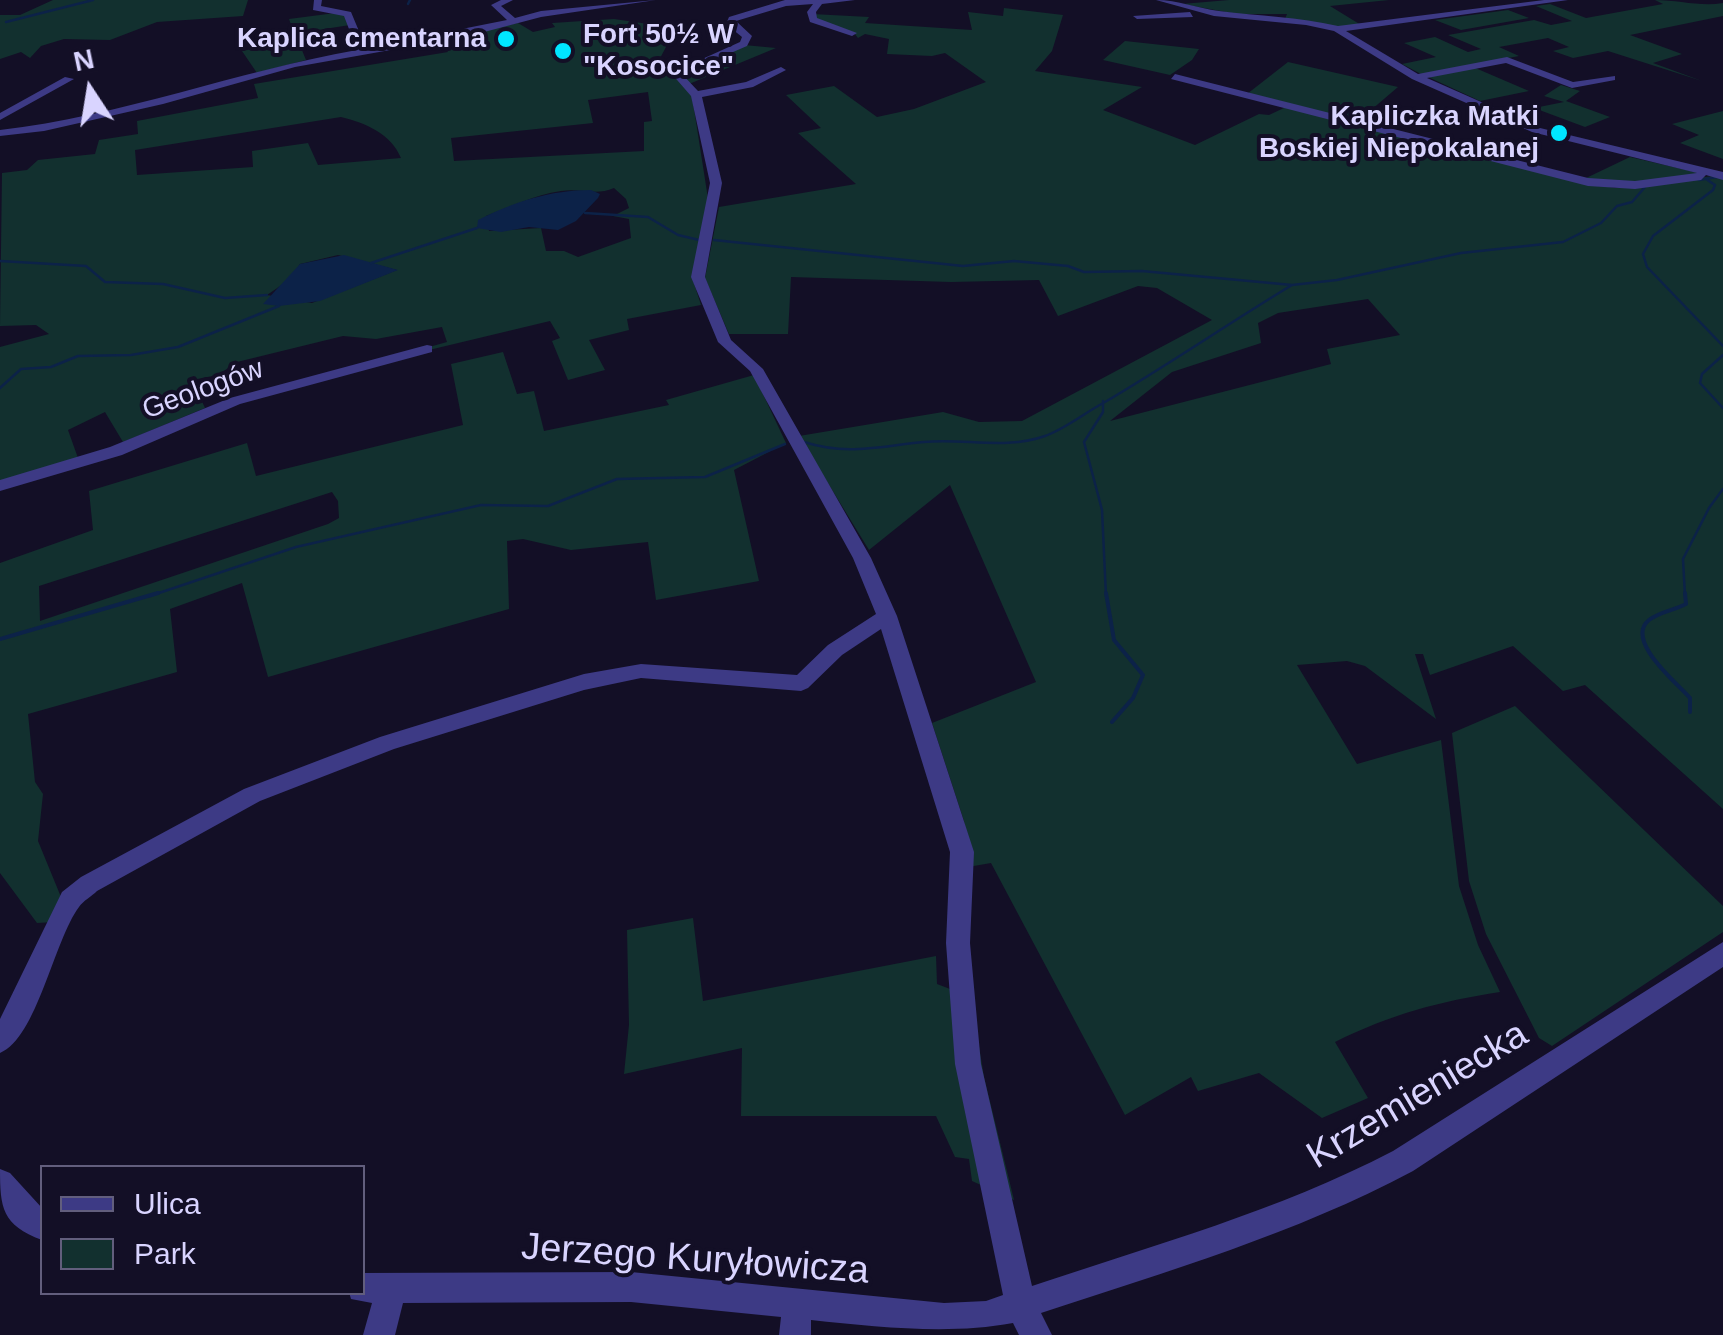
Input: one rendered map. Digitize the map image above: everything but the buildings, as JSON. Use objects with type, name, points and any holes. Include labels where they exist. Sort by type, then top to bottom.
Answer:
[{"type":"street","points":[[318,0],[316,8],[348,14],[362,50]]},
{"type":"street","points":[[510,0],[495,6],[514,22]]},
{"type":"street","points":[[0,133],[83,120],[362,50],[554,12],[652,0]]},
{"type":"street","points":[[851,0],[778,4],[732,19],[731,24],[748,36],[744,44],[676,73],[696,94],[716,183],[698,277],[726,342],[756,368],[862,558],[887,616],[962,852],[958,943],[968,1064],[1021,1306],[1036,1335]]},
{"type":"street","points":[[1160,0],[1214,13]]},
{"type":"street","points":[[1337,29],[1564,0]]},
{"type":"street","points":[[820,1],[811,12],[813,20],[852,33]]},
{"type":"street","points":[[1138,16],[1214,13],[1337,29],[1416,77],[1560,138],[1719,174]]},
{"type":"street","points":[[1416,77],[1507,60],[1572,85],[1611,78]]},
{"type":"street","points":[[696,94],[749,85],[782,70]]},
{"type":"street","points":[[1175,77],[1588,182],[1635,185],[1719,174]]},
{"type":"street","points":[[0,117],[69,79]]},
{"type":"street","name":"Geologów","points":[[0,486],[116,451],[235,401],[426,349]]},
{"type":"street","points":[[0,1040],[16,1020],[70,900],[89,884],[252,795],[388,742],[584,682],[641,671],[801,683],[835,650],[887,616]]},
{"type":"street","name":"Krzemieniecka","points":[[1021,1306],[1286,1216],[1352,1188],[1403,1161],[1723,952]]},
{"type":"street","points":[[0,1183],[26,1215],[40,1224]]},
{"type":"street","points":[[377,1288],[379,1335]]},
{"type":"street","name":"Jerzego Kuryłowicza","points":[[377,1288],[631,1288],[796,1320],[986,1316],[1021,1306]]},
{"type":"green space","points":[[53,0],[248,0],[243,16],[157,22],[110,40],[64,39],[41,46],[30,58],[21,52],[0,59],[0,15],[20,15]]},
{"type":"green space","points":[[1229,0],[1389,0],[1330,6],[1361,25],[1336,28],[1285,19],[1287,14],[1237,14],[1182,4]]},
{"type":"green space","points":[[1655,0],[1723,3],[1723,16],[1630,35],[1682,54],[1653,63],[1702,81],[1608,51],[1573,58],[1553,51],[1569,47],[1548,38],[1499,47],[1519,56],[1430,73],[1421,74],[1402,64],[1436,57],[1404,43],[1435,37],[1468,52],[1481,49],[1448,35],[1534,20],[1551,25],[1572,21],[1536,6],[1550,4],[1586,18],[1663,4]]},
{"type":"green space","points":[[1004,8],[1063,15],[1052,51],[1035,71],[1142,87],[1103,110],[1195,145],[1259,114],[1269,115],[1286,107],[1615,188],[1723,178],[1723,809],[1585,685],[1563,691],[1513,646],[1430,675],[1423,654],[1415,654],[1436,719],[1365,666],[1347,661],[1297,665],[1357,764],[1441,740],[1459,886],[1478,945],[1500,992],[1415,1010],[1335,1042],[1368,1098],[1322,1118],[1259,1073],[1198,1091],[1191,1077],[1125,1115],[991,863],[968,867],[964,821],[932,723],[1036,682],[950,485],[869,550],[799,436],[943,412],[979,422],[1022,421],[1212,320],[1157,288],[1138,286],[1058,316],[1039,280],[951,282],[791,277],[788,334],[729,334],[705,278],[719,207],[856,184],[798,133],[821,128],[786,95],[834,86],[877,117],[914,109],[986,82],[945,53],[887,54],[889,39],[865,34],[858,38],[854,33],[814,20],[812,14],[869,17],[865,23],[972,30],[968,12],[1003,16]],"holes":[[[1368,299],[1400,335],[1327,349],[1331,364],[1110,421],[1172,372],[1261,343],[1258,323],[1278,313]]]},
{"type":"green space","points":[[1508,10],[1529,18],[1461,30],[1435,20]]},
{"type":"green space","points":[[343,12],[350,25],[297,38],[306,60],[257,73],[242,51],[258,48],[257,42],[295,36],[289,19]]},
{"type":"green space","points":[[614,19],[676,28],[657,64],[676,70],[672,73],[692,96],[709,205],[693,280],[701,305],[627,319],[629,330],[589,340],[605,370],[568,380],[552,341],[560,338],[550,321],[429,350],[447,342],[442,327],[376,339],[343,336],[237,362],[218,375],[192,380],[205,408],[123,442],[105,412],[68,430],[78,458],[0,485],[0,347],[49,334],[36,325],[0,326],[2,173],[27,170],[38,160],[95,154],[99,140],[138,134],[137,121],[258,98],[254,84],[448,52],[440,39],[518,23],[533,32],[555,27],[552,23]],"holes":[[[648,92],[652,121],[644,122],[644,151],[454,161],[451,138],[593,123],[588,100]],[[341,117],[377,131],[391,142],[401,158],[318,165],[308,143],[252,151],[253,167],[137,175],[135,150]],[[614,188],[626,199],[629,208],[613,216],[629,219],[631,238],[578,257],[564,251],[546,251],[541,228],[489,231],[486,216],[532,198],[561,191]],[[338,255],[397,270],[312,303],[267,295],[289,280],[300,264]]]},
{"type":"green space","points":[[1125,41],[1199,49],[1192,60],[1170,75],[1103,60]]},
{"type":"green space","points":[[744,45],[776,48],[689,84],[678,73]]},
{"type":"green space","points":[[1288,62],[1398,87],[1357,122],[1247,94]]},
{"type":"green space","points":[[1473,67],[1529,91],[1480,101],[1426,76]]},
{"type":"green space","points":[[1561,85],[1580,91],[1566,101],[1610,117],[1585,127],[1534,108],[1564,102],[1544,96]]},
{"type":"green space","points":[[1723,111],[1723,159],[1680,143],[1699,135],[1672,124]]},
{"type":"green space","points":[[1630,157],[1704,174],[1656,183],[1584,179]]},
{"type":"green space","points":[[503,352],[517,394],[534,391],[544,431],[669,405],[666,400],[754,375],[786,443],[734,470],[759,581],[656,600],[648,542],[571,550],[523,539],[507,541],[509,609],[268,677],[242,583],[170,609],[177,672],[28,714],[35,782],[43,794],[38,841],[61,897],[54,922],[37,923],[0,873],[0,563],[93,530],[89,491],[247,443],[256,476],[463,425],[451,364]],"holes":[[[332,492],[338,501],[339,518],[328,524],[40,621],[39,586]]]},
{"type":"green space","points":[[1515,706],[1723,906],[1723,932],[1552,1046],[1539,1038],[1486,934],[1469,881],[1452,733]]},
{"type":"green space","points":[[693,918],[703,1001],[936,956],[937,984],[971,997],[984,1077],[1014,1200],[972,1181],[969,1159],[955,1157],[936,1116],[741,1116],[742,1048],[624,1074],[629,1025],[627,930]]},
{"type":"water","points":[[591,190],[600,194],[598,198],[576,221],[558,230],[529,227],[501,232],[477,228],[478,220],[519,203],[561,192]]},
{"type":"water","points":[[344,255],[398,270],[320,301],[263,304],[300,264]]},
{"type":"waterway","points":[[6,22],[93,0]]},
{"type":"waterway","points":[[408,4],[410,0]]},
{"type":"waterway","points":[[1699,180],[1723,176]]},
{"type":"waterway","points":[[1706,179],[1715,185],[1713,190],[1653,236],[1643,254],[1647,267],[1723,346]]},
{"type":"waterway","points":[[1292,285],[1337,280],[1461,253],[1563,242],[1601,223],[1617,206],[1632,202],[1645,187]]},
{"type":"waterway","points":[[585,213],[648,217],[678,235],[699,240]]},
{"type":"waterway","points":[[371,263],[477,228]]},
{"type":"waterway","points":[[714,240],[963,266],[1014,261],[1068,266],[1084,272],[1142,271],[1292,285]]},
{"type":"waterway","points":[[0,261],[86,266],[105,282],[163,284],[225,298],[267,295]]},
{"type":"waterway","points":[[1103,404],[1292,285]]},
{"type":"waterway","points":[[0,388],[21,369],[51,367],[78,356],[131,355],[178,347],[279,306]]},
{"type":"waterway","points":[[1723,355],[1702,374],[1700,383],[1723,408]]},
{"type":"waterway","points":[[804,442],[849,449],[939,441],[1015,442],[1045,436],[1103,404]]},
{"type":"waterway","points":[[1103,404],[1103,412],[1084,442],[1102,510],[1106,596]]},
{"type":"waterway","points":[[150,596],[296,547],[481,505],[548,506],[617,479],[705,477],[785,444]]},
{"type":"waterway","points":[[1685,596],[1683,559],[1723,489]]},
{"type":"waterway","points":[[0,639],[158,593]]},
{"type":"waterway","points":[[1106,593],[1114,640],[1143,675],[1133,698],[1112,722]]},
{"type":"waterway","points":[[1685,593],[1686,604],[1649,620],[1643,628],[1643,639],[1655,661],[1690,698],[1690,712]]},
{"type":"place","name":"Kaplica cmentarna","points":[[506,39]]},
{"type":"place","name":"Fort 50½ W \"Kosocice\"","points":[[563,51]]},
{"type":"place","name":"Kapliczka Matki Boskiej Niepokalanej","points":[[1559,133]]}]
